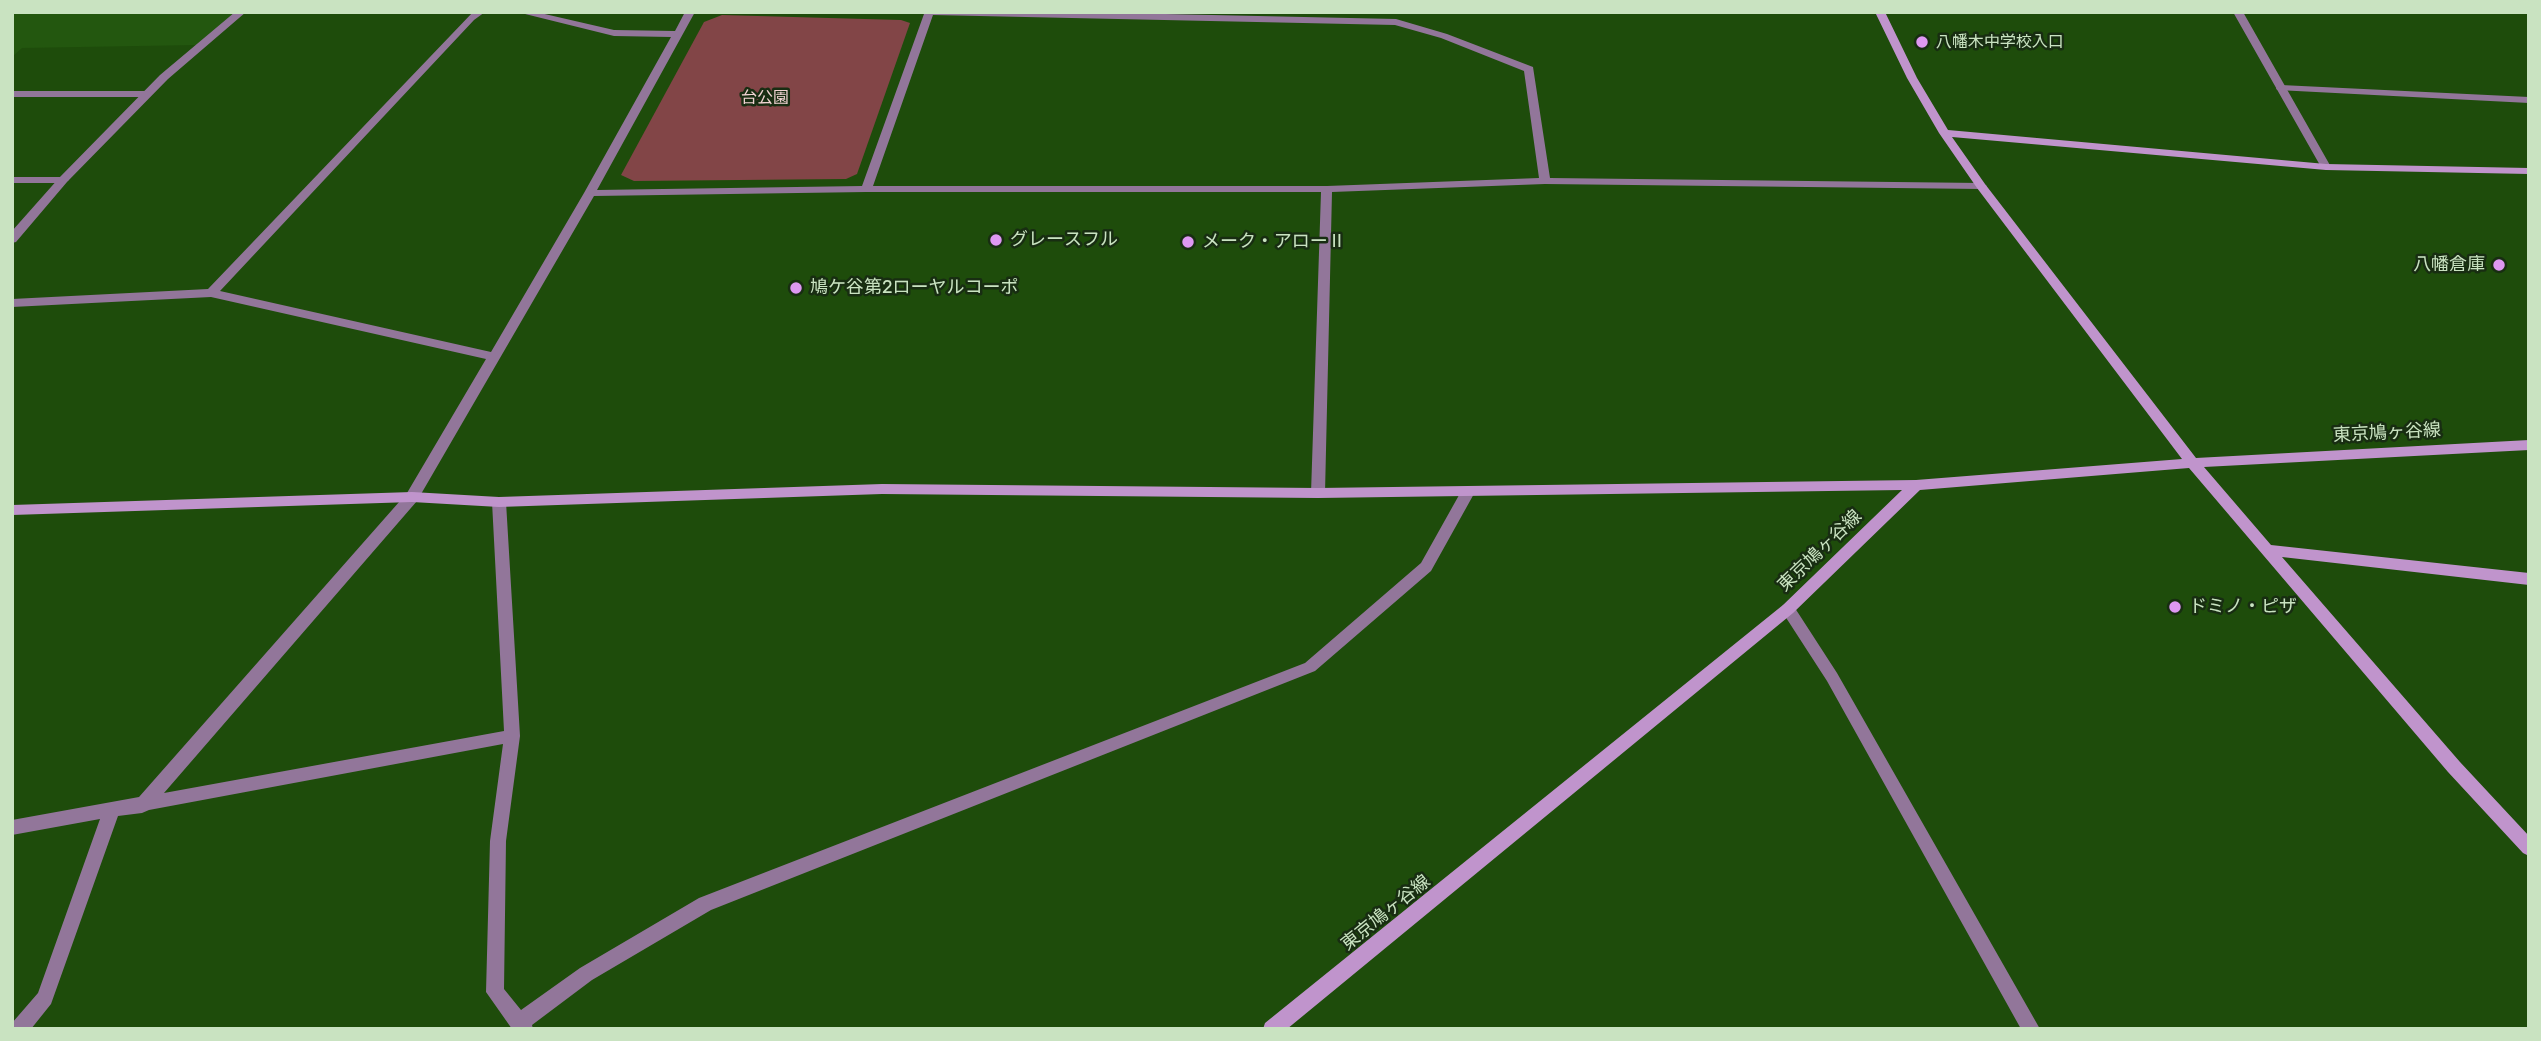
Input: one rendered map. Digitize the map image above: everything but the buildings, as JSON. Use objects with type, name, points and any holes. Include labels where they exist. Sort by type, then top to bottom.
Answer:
[{"type":"street","points":[[12,239],[63,180],[147,94],[241,12]]},
{"type":"street","points":[[211,293],[471,18],[480,12]]},
{"type":"street","points":[[522,12],[614,33],[677,34]]},
{"type":"street","points":[[142,806],[412,497],[590,193],[690,12]]},
{"type":"street","points":[[866,189],[928,12],[1397,17],[1529,69],[1545,181]]},
{"type":"street","points":[[1880,12],[1912,78],[1944,132],[1981,186],[2192,463],[2454,767],[2529,848]]},
{"type":"street","points":[[2238,12],[2326,167]]},
{"type":"street","points":[[2281,88],[2529,100]]},
{"type":"street","points":[[12,94],[147,94]]},
{"type":"street","points":[[1944,132],[2326,167],[2529,171]]},
{"type":"street","points":[[12,180],[63,180]]},
{"type":"street","points":[[590,193],[866,189],[1327,190],[1545,181],[1981,186]]},
{"type":"street","points":[[1318,493],[1327,190]]},
{"type":"street","points":[[12,303],[211,293],[495,356]]},
{"type":"street","name":"東京鳩ヶ谷線","points":[[1272,1029],[1788,609],[1916,485],[2192,463],[2529,445]]},
{"type":"street","points":[[12,510],[412,497],[499,502],[882,489],[1318,493],[1916,485]]},
{"type":"street","points":[[499,502],[512,736],[498,841],[495,992],[522,1026],[586,974],[705,904],[1310,667],[1426,567],[1468,492]]},
{"type":"street","points":[[2265,550],[2529,579]]},
{"type":"street","points":[[1788,609],[1832,677],[2031,1029]]},
{"type":"street","points":[[12,828],[512,736]]},
{"type":"street","points":[[19,1029],[45,998],[111,811]]},
{"type":"shaded area","points":[[12,12],[236,12],[197,45],[22,48],[12,57]]},
{"type":"green space","name":"台公園","points":[[722,15],[901,20],[910,23],[857,174],[846,179],[634,181],[621,175],[704,22]]},
{"type":"place","name":"八幡木中学校入口","points":[[1922,42]]},
{"type":"place","name":"グレースフル","points":[[996,240]]},
{"type":"place","name":"メーク・アローⅡ","points":[[1188,242]]},
{"type":"place","name":"八幡倉庫","points":[[2499,265]]},
{"type":"place","name":"鳩ケ谷第2ローヤルコーポ","points":[[796,288]]},
{"type":"place","name":"ドミノ・ピザ","points":[[2175,607]]}]
